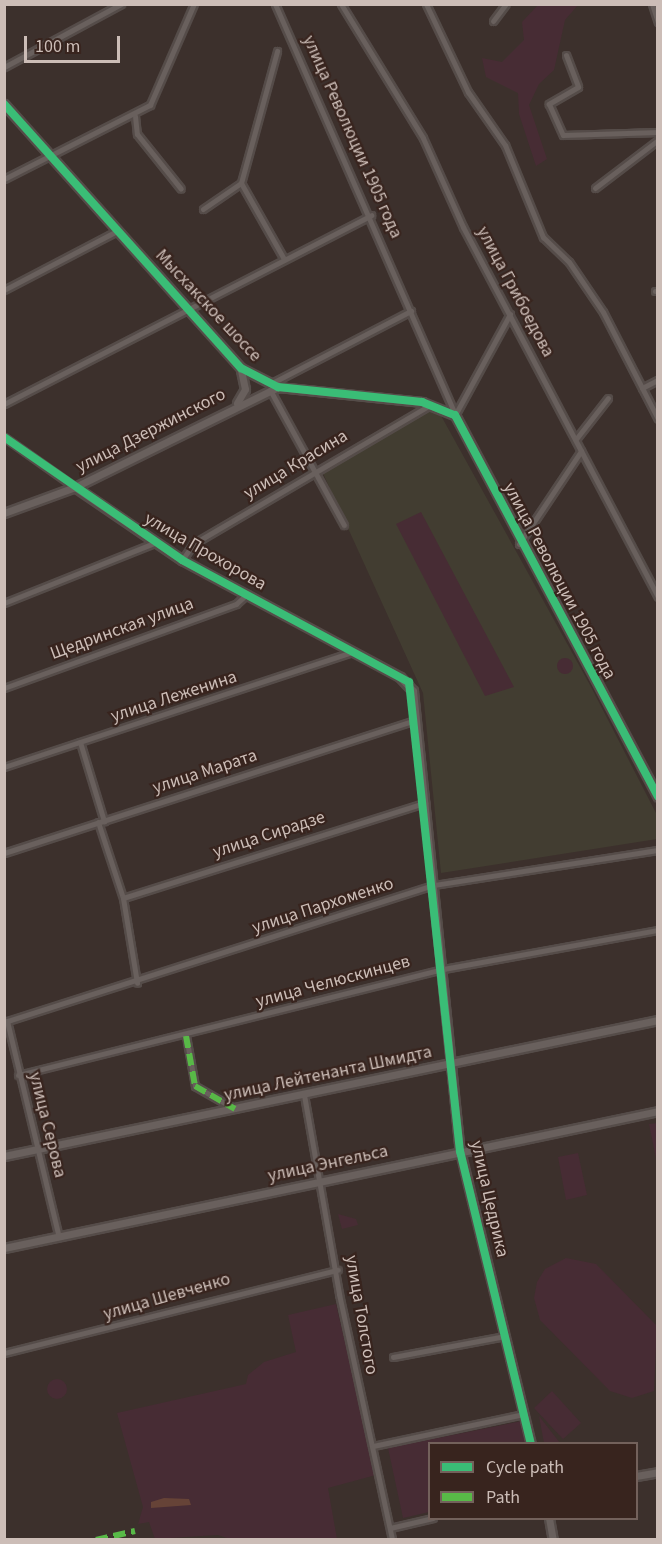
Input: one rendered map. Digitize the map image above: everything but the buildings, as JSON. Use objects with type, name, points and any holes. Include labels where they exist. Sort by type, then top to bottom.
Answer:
[{"type":"street","points":[[4,67],[121,4]]},
{"type":"street","points":[[4,179],[135,116],[150,105],[194,4]]},
{"type":"street","name":"улица Революции 1905 года","points":[[275,4],[371,215],[454,414],[519,544],[657,796]]},
{"type":"street","name":"улица Грибоедова","points":[[341,4],[423,138],[510,314],[657,597]]},
{"type":"street","points":[[426,4],[468,92],[505,144],[543,237],[569,262],[603,312],[657,419]]},
{"type":"street","points":[[493,21],[506,4]]},
{"type":"street","points":[[652,4],[657,22]]},
{"type":"street","points":[[203,209],[241,183],[277,51]]},
{"type":"street","points":[[566,56],[578,87],[549,104],[563,135],[657,132]]},
{"type":"street","name":"Мысхакское шоссе","points":[[4,104],[241,368],[270,387]]},
{"type":"street","points":[[135,116],[137,134],[181,189]]},
{"type":"street","points":[[595,188],[657,140]]},
{"type":"street","points":[[241,183],[284,259]]},
{"type":"street","points":[[4,404],[189,312],[284,259],[371,215]]},
{"type":"street","points":[[4,290],[117,231]]},
{"type":"street","name":"улица Дзержинского","points":[[4,513],[75,487],[270,387],[411,311]]},
{"type":"street","points":[[431,404],[454,414],[510,314]]},
{"type":"street","points":[[237,403],[245,389],[241,368]]},
{"type":"street","points":[[642,388],[657,380]]},
{"type":"street","points":[[270,387],[344,525]]},
{"type":"street","name":"улица Дзержинского","points":[[270,387],[431,404]]},
{"type":"street","points":[[446,396],[455,403],[463,399]]},
{"type":"street","points":[[576,439],[608,398]]},
{"type":"street","name":"улица Красина","points":[[182,560],[194,544],[314,470],[431,404]]},
{"type":"street","name":"улица Прохорова","points":[[4,437],[154,543],[182,560],[400,676]]},
{"type":"street","points":[[519,544],[581,451]]},
{"type":"street","points":[[98,502],[90,489],[100,474]]},
{"type":"street","points":[[4,603],[154,543]]},
{"type":"street","name":"Щедринская улица","points":[[4,688],[236,604],[247,594]]},
{"type":"street","name":"улица Леженина","points":[[4,767],[352,652]]},
{"type":"street","name":"улица Цедрика","points":[[400,676],[413,691],[453,1063],[460,1151],[531,1442]]},
{"type":"street","name":"улица Марата","points":[[4,853],[415,720]]},
{"type":"street","points":[[80,742],[123,898],[137,983]]},
{"type":"street","points":[[648,778],[657,775]]},
{"type":"street","name":"улица Сирадзе","points":[[123,898],[425,803]]},
{"type":"street","name":"улица Пархоменко","points":[[6,1022],[137,983],[434,885],[657,850]]},
{"type":"street","name":"улица Челюскинцев","points":[[18,1075],[186,1036],[443,969],[657,930]]},
{"type":"street","name":"улица Лейтенанта Шмидта","points":[[4,1156],[657,1020]]},
{"type":"street","name":"улица Серова","points":[[6,1022],[59,1237]]},
{"type":"street","points":[[186,1036],[195,1086],[235,1109]]},
{"type":"street","name":"улица Толстого","points":[[304,1095],[392,1539]]},
{"type":"street","name":"улица Энгельса","points":[[4,1248],[657,1111]]},
{"type":"street","name":"улица Шевченко","points":[[4,1353],[126,1325],[188,1305],[338,1270]]},
{"type":"street","points":[[393,1357],[505,1336]]},
{"type":"street","points":[[373,1446],[524,1414]]},
{"type":"street","points":[[638,1476],[657,1472]]},
{"type":"street","points":[[390,1528],[428,1519]]},
{"type":"street","points":[[549,1520],[553,1539]]},
{"type":"shaded area","points":[[538,5],[578,5],[565,20],[554,70],[539,84],[529,105],[547,159],[536,166],[519,114],[518,93],[486,77],[482,58],[502,62],[524,40],[522,22]]},
{"type":"shaded area","points":[[425,412],[439,412],[590,685],[657,815],[657,839],[441,873],[423,693],[322,471]]},
{"type":"shaded area","points":[[421,512],[514,687],[485,696],[396,524]]},
{"type":"shaded area","points":[[565,658],[571,660],[573,666],[571,672],[565,674],[559,672],[557,666],[559,660]]},
{"type":"shaded area","points":[[658,1123],[657,1163],[649,1124]]},
{"type":"shaded area","points":[[578,1153],[587,1195],[566,1200],[558,1157]]},
{"type":"shaded area","points":[[338,1214],[356,1219],[358,1225],[342,1229]]},
{"type":"shaded area","points":[[566,1258],[596,1264],[657,1326],[654,1391],[632,1398],[610,1391],[540,1320],[534,1298],[537,1282],[545,1269]]},
{"type":"shaded area","points":[[336,1304],[376,1475],[328,1488],[337,1539],[233,1540],[218,1535],[155,1539],[149,1522],[138,1524],[143,1507],[117,1413],[246,1384],[248,1375],[264,1362],[296,1352],[288,1315]]},
{"type":"shaded area","points":[[57,1379],[64,1382],[67,1389],[64,1396],[57,1399],[50,1396],[47,1389],[50,1382]]},
{"type":"shaded area","points":[[552,1391],[581,1423],[563,1439],[534,1408]]},
{"type":"shaded area","points":[[539,1416],[559,1442],[544,1442]]},
{"type":"shaded area","points":[[522,1421],[527,1442],[428,1442],[428,1512],[403,1518],[388,1448]]},
{"type":"shaded area","points":[[164,1498],[189,1499],[191,1505],[151,1508],[151,1502]]},
{"type":"marked path","points":[[186,1036],[195,1086],[235,1109]]},
{"type":"marked path","points":[[96,1540],[135,1531]]},
{"type":"cycle path","points":[[4,104],[241,368],[278,387],[422,402],[455,415],[658,796]]},
{"type":"cycle path","points":[[4,437],[182,560],[409,682],[460,1151],[531,1442]]}]
